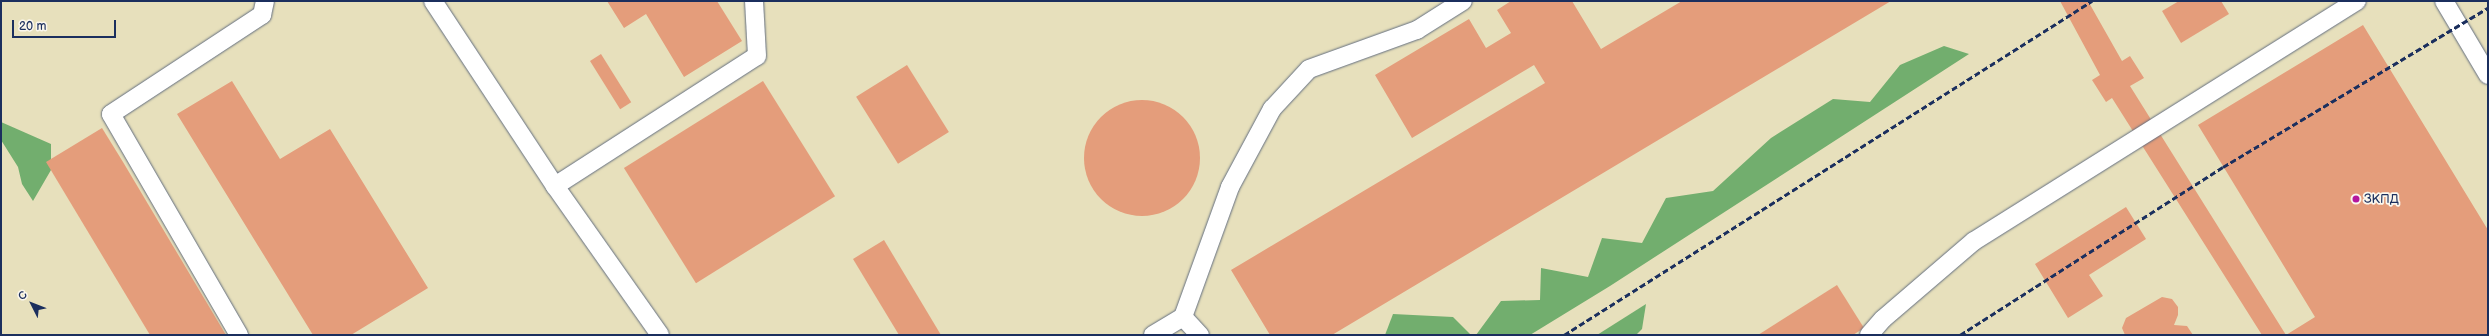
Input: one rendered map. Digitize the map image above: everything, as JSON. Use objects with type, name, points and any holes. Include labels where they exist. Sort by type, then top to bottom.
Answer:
[{"type":"lane","points":[[239,335],[111,114],[262,15],[265,1]]},
{"type":"lane","points":[[433,1],[555,186],[660,335]]},
{"type":"lane","points":[[555,186],[757,56],[754,1]]},
{"type":"lane","points":[[1153,335],[1184,317],[1230,187],[1272,109],[1309,69],[1417,30],[1463,1]]},
{"type":"lane","points":[[1869,335],[1883,319],[1974,241],[2357,1]]},
{"type":"lane","points":[[2444,1],[2488,75]]},
{"type":"lane","points":[[1184,317],[1200,335]]},
{"type":"green space","points":[[1944,46],[1969,54],[1610,286],[1530,335],[1476,335],[1501,301],[1540,300],[1541,268],[1588,277],[1602,238],[1642,243],[1666,198],[1713,191],[1771,138],[1833,99],[1870,102],[1900,65]]},
{"type":"green space","points":[[1,122],[51,144],[51,170],[33,201],[22,184],[18,167],[1,140]]},
{"type":"green space","points":[[1646,304],[1642,329],[1636,335],[1597,335]]},
{"type":"green space","points":[[1393,314],[1453,317],[1471,335],[1385,335]]},
{"type":"building","points":[[607,1],[717,1],[742,41],[684,77],[646,14],[624,28]]},
{"type":"building","points":[[1511,1],[1572,1],[1601,49],[1682,1],[1891,1],[1332,335],[1270,335],[1231,270],[1545,83],[1534,65],[1412,138],[1375,75],[1469,19],[1486,48],[1511,33],[1497,10]]},
{"type":"building","points":[[2060,1],[2088,1],[2122,61],[2130,56],[2144,78],[2130,86],[2286,335],[2262,335],[2112,98],[2106,102],[2092,80],[2100,75]]},
{"type":"building","points":[[2179,1],[2221,1],[2229,14],[2181,43],[2162,11]]},
{"type":"building","name":"ЗКПД","points":[[2363,25],[2488,230],[2488,335],[2286,335],[2315,317],[2198,125]]},
{"type":"building","points":[[601,54],[631,102],[620,109],[590,61]]},
{"type":"building","points":[[907,65],[949,132],[898,164],[856,97]]},
{"type":"building","points":[[232,81],[280,159],[330,129],[428,288],[351,335],[313,335],[177,114]]},
{"type":"building","points":[[763,81],[835,196],[696,283],[624,168]]},
{"type":"building","points":[[1142,100],[1153,101],[1164,105],[1183,117],[1195,136],[1199,147],[1199,169],[1195,180],[1183,199],[1164,211],[1153,215],[1142,216],[1131,215],[1120,211],[1101,199],[1089,180],[1085,169],[1084,158],[1085,147],[1089,136],[1101,117],[1120,105],[1131,101]]},
{"type":"building","points":[[102,128],[226,335],[150,335],[46,162]]},
{"type":"building","points":[[2126,207],[2146,239],[2089,275],[2103,296],[2068,318],[2035,264]]},
{"type":"building","points":[[884,240],[941,335],[899,335],[853,259]]},
{"type":"building","points":[[1837,285],[1864,328],[1853,335],[1758,335]]},
{"type":"building","points":[[2162,297],[2172,299],[2178,307],[2178,315],[2174,325],[2187,326],[2193,335],[2125,335],[2122,328],[2126,318]]},
{"type":"railway","points":[[1564,335],[2092,1]]},
{"type":"railway","points":[[1960,335],[2223,167],[2488,8]]},
{"type":"place","name":"ЗКПД","points":[[2356,199]]}]
